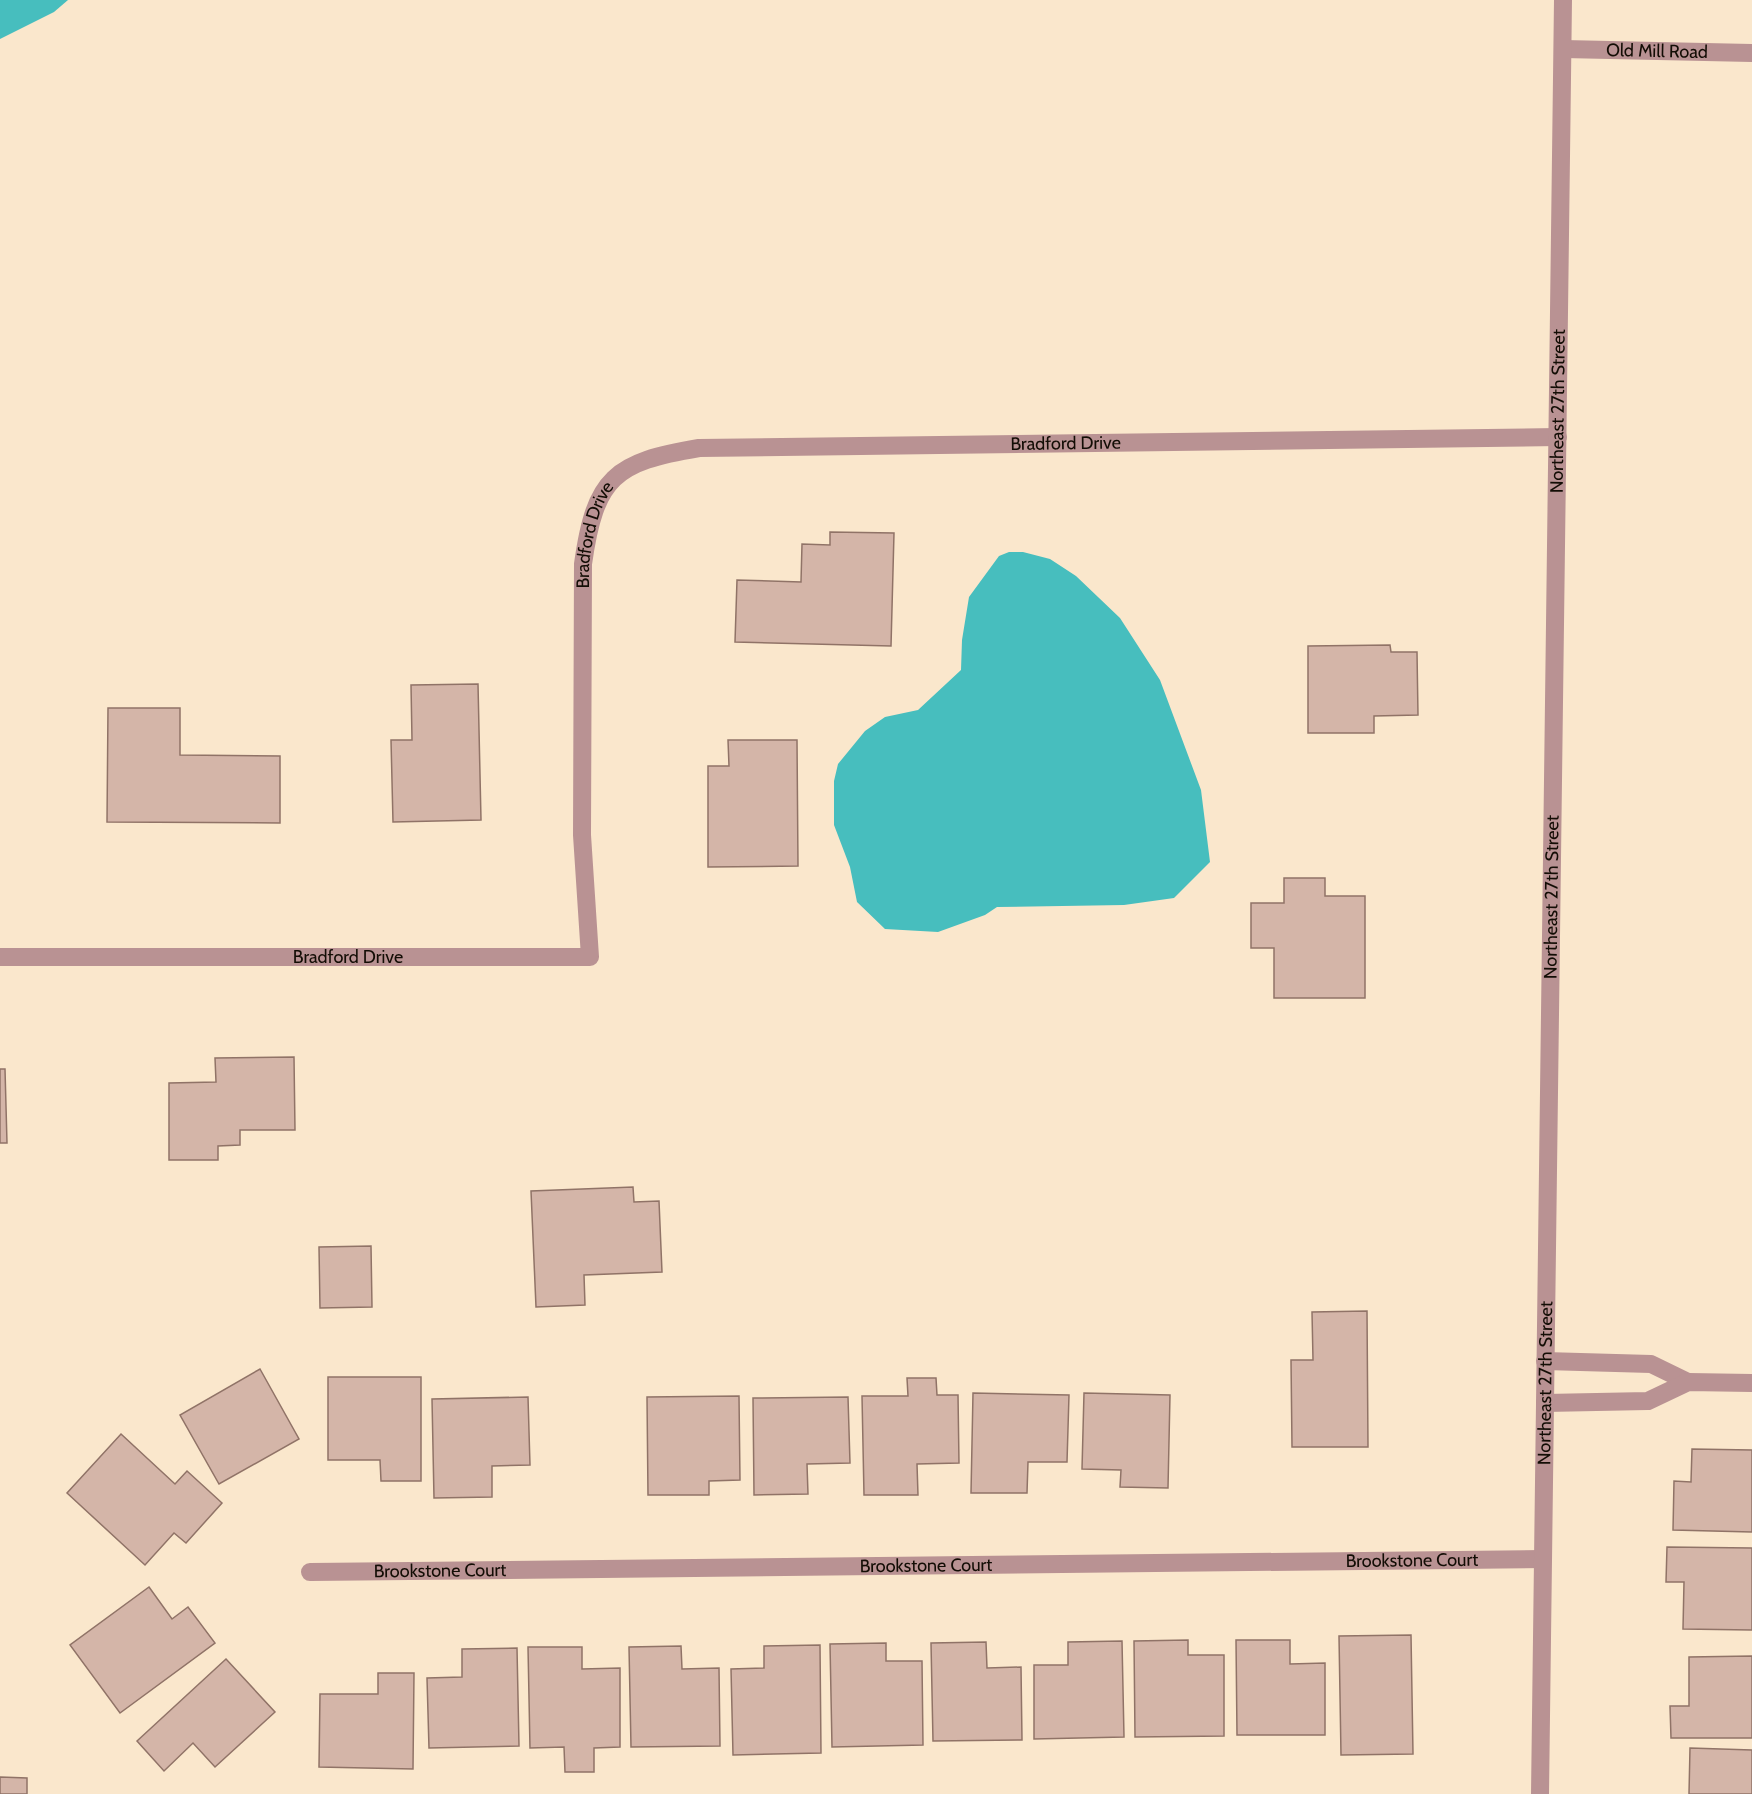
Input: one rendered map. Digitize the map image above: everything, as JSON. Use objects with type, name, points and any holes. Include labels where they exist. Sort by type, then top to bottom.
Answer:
[{"type":"street","name":"Northeast 27th Street","points":[[1540,1794],[1563,0]]},
{"type":"street","name":"Old Mill Road","points":[[1563,49],[1752,53]]},
{"type":"street","name":"Bradford Drive","points":[[0,957],[590,957],[582,834],[583,564],[587,533],[595,508],[605,488],[620,472],[638,462],[664,454],[699,448],[1558,437]]},
{"type":"street","points":[[1545,1361],[1652,1364],[1688,1382],[1752,1383]]},
{"type":"street","points":[[1545,1403],[1648,1401],[1688,1382]]},
{"type":"street","name":"Brookstone Court","points":[[310,1572],[1543,1559]]},
{"type":"water","points":[[0,0],[68,0],[54,12],[0,39]]},
{"type":"water","points":[[1009,552],[1023,552],[1050,559],[1076,576],[1120,618],[1160,680],[1201,790],[1210,862],[1174,898],[1124,905],[997,907],[985,915],[938,932],[885,929],[857,902],[850,867],[834,825],[834,781],[838,764],[865,731],[885,717],[918,710],[961,670],[962,640],[969,597],[999,556]]},
{"type":"building","points":[[830,532],[894,533],[891,646],[735,642],[737,580],[801,582],[802,544],[830,545]]},
{"type":"building","points":[[1390,645],[1391,652],[1417,652],[1418,715],[1374,716],[1374,733],[1308,733],[1308,646]]},
{"type":"building","points":[[478,684],[481,820],[393,822],[391,740],[412,740],[411,685]]},
{"type":"building","points":[[108,708],[180,708],[180,755],[280,756],[280,823],[107,822]]},
{"type":"building","points":[[728,740],[797,740],[798,866],[708,867],[708,766],[729,766]]},
{"type":"building","points":[[1284,878],[1325,878],[1325,896],[1365,896],[1365,998],[1274,998],[1274,948],[1251,948],[1251,903],[1284,903]]},
{"type":"building","points":[[294,1057],[295,1130],[240,1130],[240,1145],[218,1146],[218,1160],[169,1160],[169,1083],[216,1082],[215,1058]]},
{"type":"building","points":[[0,1069],[5,1069],[7,1143],[0,1143]]},
{"type":"building","points":[[633,1187],[634,1202],[659,1201],[662,1272],[584,1275],[585,1305],[536,1307],[531,1191]]},
{"type":"building","points":[[371,1246],[372,1307],[320,1308],[319,1247]]},
{"type":"building","points":[[1367,1311],[1368,1447],[1292,1447],[1291,1360],[1313,1360],[1312,1312]]},
{"type":"building","points":[[260,1369],[299,1439],[219,1484],[180,1415]]},
{"type":"building","points":[[328,1377],[421,1377],[421,1481],[381,1481],[380,1460],[328,1460]]},
{"type":"building","points":[[907,1378],[936,1378],[937,1395],[958,1395],[959,1463],[917,1464],[918,1495],[864,1495],[862,1396],[908,1396]]},
{"type":"building","points":[[973,1393],[1069,1395],[1067,1462],[1028,1462],[1027,1493],[971,1493]]},
{"type":"building","points":[[1084,1393],[1170,1395],[1168,1488],[1120,1487],[1121,1470],[1082,1469]]},
{"type":"building","points":[[739,1396],[740,1480],[709,1481],[709,1495],[648,1495],[647,1397]]},
{"type":"building","points":[[528,1397],[530,1465],[492,1466],[492,1497],[434,1498],[432,1399]]},
{"type":"building","points":[[848,1397],[850,1463],[807,1464],[808,1494],[754,1495],[753,1398]]},
{"type":"building","points":[[121,1434],[175,1484],[187,1471],[222,1503],[186,1543],[174,1533],[145,1565],[67,1493]]},
{"type":"building","points":[[1692,1449],[1752,1450],[1752,1532],[1673,1530],[1674,1481],[1691,1482]]},
{"type":"building","points":[[1667,1547],[1752,1548],[1752,1630],[1683,1629],[1684,1582],[1666,1582]]},
{"type":"building","points":[[149,1587],[172,1619],[188,1607],[215,1643],[120,1713],[70,1645]]},
{"type":"building","points":[[1411,1635],[1413,1754],[1341,1755],[1339,1636]]},
{"type":"building","points":[[1188,1640],[1188,1655],[1224,1655],[1224,1736],[1135,1737],[1134,1641]]},
{"type":"building","points":[[1236,1640],[1290,1640],[1290,1664],[1325,1663],[1325,1735],[1237,1735]]},
{"type":"building","points":[[1122,1641],[1124,1737],[1034,1739],[1034,1665],[1068,1665],[1068,1642]]},
{"type":"building","points":[[986,1642],[987,1668],[1021,1667],[1022,1740],[933,1741],[931,1643]]},
{"type":"building","points":[[886,1643],[886,1661],[922,1661],[923,1745],[832,1747],[830,1644]]},
{"type":"building","points":[[820,1645],[821,1753],[733,1755],[731,1669],[764,1668],[764,1646]]},
{"type":"building","points":[[681,1646],[682,1669],[719,1668],[720,1746],[631,1747],[629,1647]]},
{"type":"building","points":[[528,1647],[582,1647],[582,1669],[620,1668],[620,1747],[594,1748],[594,1772],[565,1772],[564,1747],[530,1748]]},
{"type":"building","points":[[517,1648],[519,1746],[429,1748],[427,1678],[462,1677],[462,1649]]},
{"type":"building","points":[[1752,1656],[1752,1738],[1671,1738],[1670,1706],[1689,1706],[1689,1657]]},
{"type":"building","points":[[226,1659],[275,1712],[215,1767],[193,1743],[164,1771],[137,1741]]},
{"type":"building","points":[[378,1673],[414,1673],[413,1769],[319,1767],[320,1694],[378,1694]]},
{"type":"building","points":[[1690,1748],[1752,1750],[1752,1794],[1689,1794]]},
{"type":"building","points":[[0,1777],[27,1778],[27,1794],[0,1794]]}]
